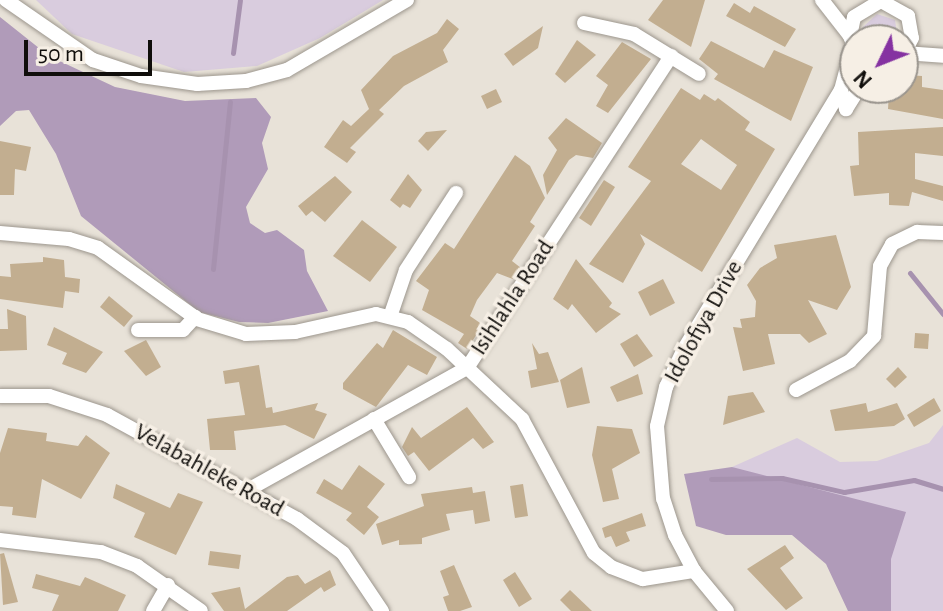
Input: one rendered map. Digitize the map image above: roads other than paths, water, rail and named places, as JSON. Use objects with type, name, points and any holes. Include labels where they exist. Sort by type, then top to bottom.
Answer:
[{"type":"street","points":[[6,0],[42,29],[93,60],[141,76],[197,84],[287,70],[407,0]]},
{"type":"street","points":[[822,0],[839,24]]},
{"type":"street","points":[[854,0],[901,8],[907,24]]},
{"type":"street","name":"Idolofiya Drive","points":[[854,24],[854,17],[870,3]]},
{"type":"street","points":[[584,23],[620,28],[699,74]]},
{"type":"street","points":[[919,42],[941,55]]},
{"type":"street","points":[[919,54],[941,55]]},
{"type":"street","name":"Isihlahla Road","points":[[246,491],[467,368],[671,56]]},
{"type":"street","name":"Idolofiya Drive","points":[[727,611],[694,571],[663,499],[657,426],[666,387],[684,349],[839,93]]},
{"type":"street","points":[[391,314],[406,270],[456,193]]},
{"type":"street","points":[[796,390],[850,361],[874,336],[880,266],[892,244],[917,232],[943,233]]},
{"type":"street","points":[[0,233],[69,239],[98,248],[195,317],[221,328],[271,335],[391,314],[428,333],[522,419],[539,443],[594,553],[611,567],[643,579],[694,571]]},
{"type":"street","points":[[138,330],[183,330],[195,317]]},
{"type":"street","name":"Velabahleke Road","points":[[0,396],[26,393],[75,403],[246,491],[320,533],[343,553],[382,611]]},
{"type":"street","points":[[374,419],[409,477]]},
{"type":"street","points":[[0,540],[101,552],[168,585],[201,611]]},
{"type":"street","points":[[153,611],[168,585]]},
{"type":"waterway","points":[[233,53],[240,0]]},
{"type":"waterway","points":[[213,269],[230,102]]},
{"type":"waterway","points":[[910,273],[943,314]]},
{"type":"waterway","points":[[711,479],[782,478],[844,492],[914,480],[943,489]]}]
